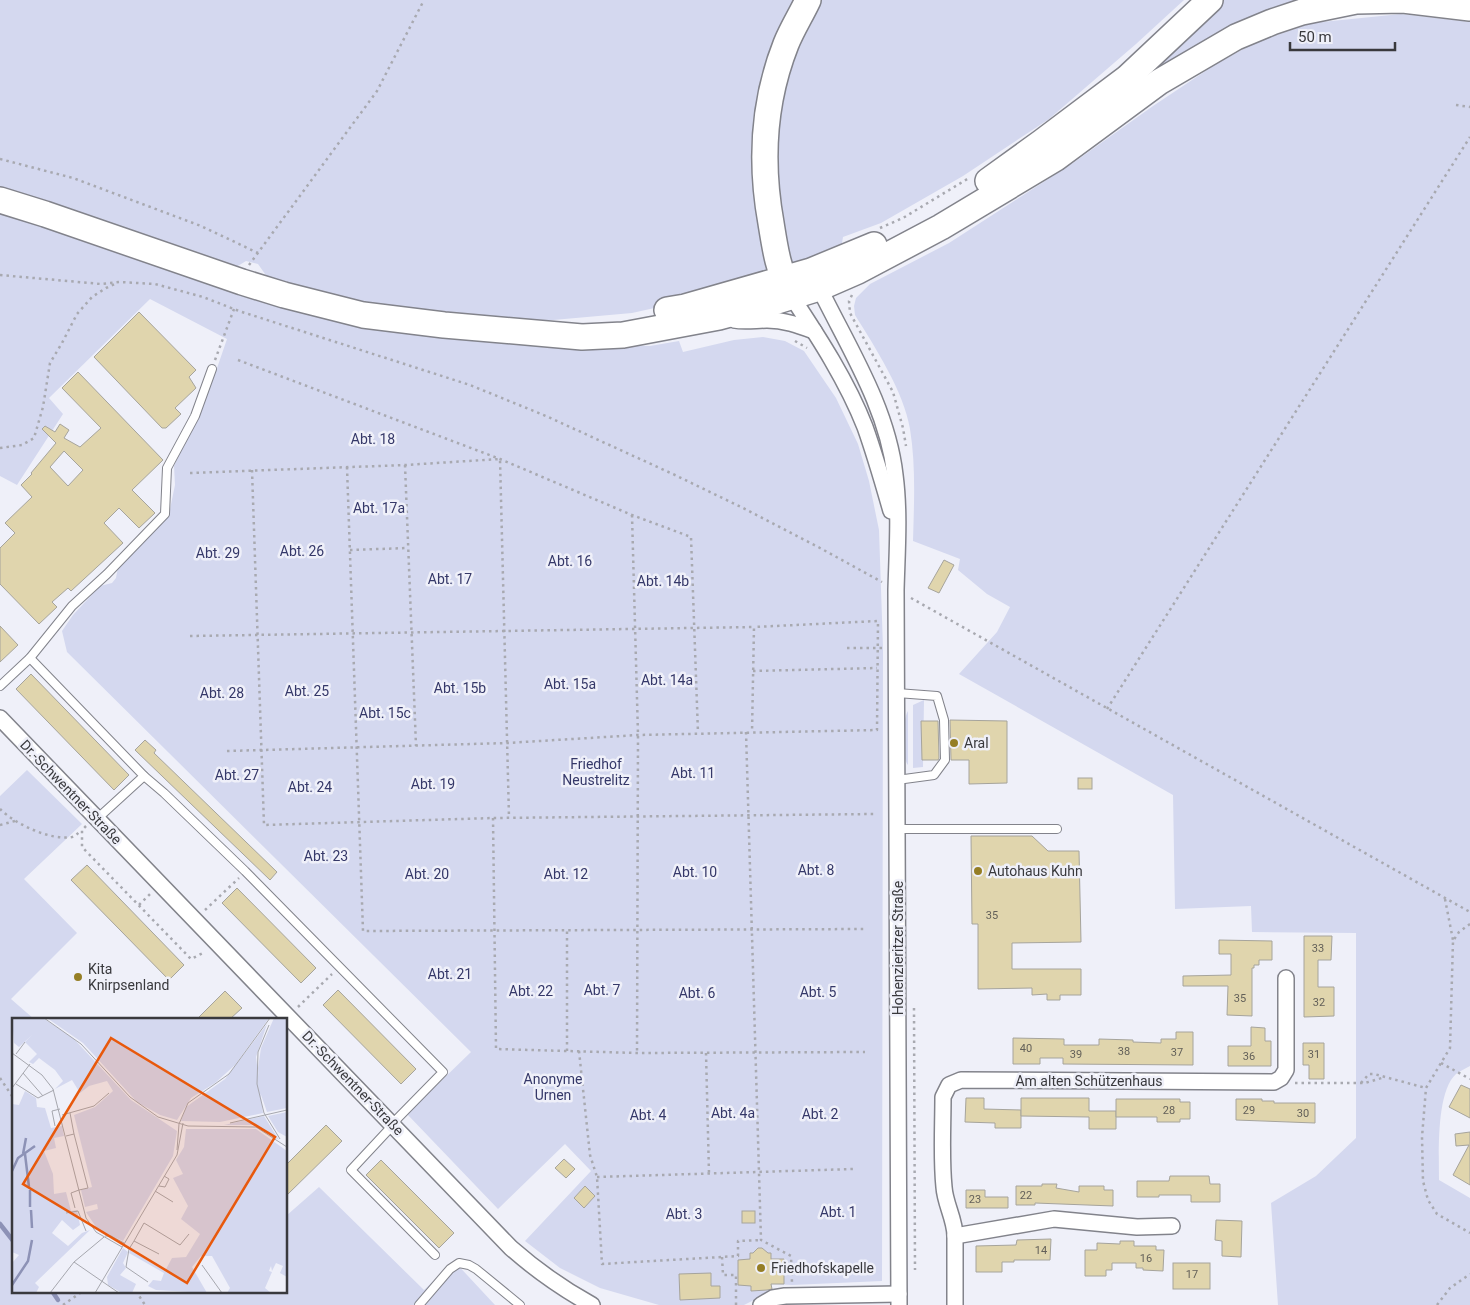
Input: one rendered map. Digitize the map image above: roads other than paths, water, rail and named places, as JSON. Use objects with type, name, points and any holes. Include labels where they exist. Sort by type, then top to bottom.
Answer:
[{"type":"main road","points":[[787,288],[778,263],[765,186],[764,152],[766,119],[773,83],[787,44],[808,0]]},
{"type":"main road","points":[[983,201],[1101,104],[1210,0]]},
{"type":"main road","points":[[0,200],[242,282],[363,315],[444,326],[582,337],[623,335],[718,317],[787,288],[815,279],[858,271],[941,227],[1056,158],[1159,82],[1236,37],[1272,22],[1302,12],[1356,1],[1403,0],[1470,8]]},
{"type":"main road","points":[[815,279],[991,179],[1127,78]]},
{"type":"main road","points":[[524,331],[606,322],[787,288]]},
{"type":"street","name":"Hohenzieritzer Straße","points":[[815,279],[879,409],[890,450],[895,474],[898,507],[890,587]]},
{"type":"street","name":"Hohenzieritzer Straße","points":[[787,288],[838,371],[864,425],[880,469],[892,514],[890,587],[897,693],[899,1300]]},
{"type":"street","points":[[718,317],[741,321],[790,322],[814,331]]},
{"type":"street","name":"Dr.-Schwentner-Straße","points":[[0,718],[92,822],[195,920],[528,1263],[592,1305]]},
{"type":"street","name":"Am alten Schützenhaus","points":[[955,1305],[955,1224],[949,1210],[944,1188],[943,1097],[949,1085],[957,1081],[1274,1082],[1282,1078],[1286,1070],[1286,978]]},
{"type":"street","points":[[955,1236],[1054,1219],[1137,1227],[1172,1226]]},
{"type":"street","points":[[761,1305],[773,1298],[792,1296],[899,1300]]},
{"type":"lane","points":[[0,686],[30,658],[72,606],[107,574],[165,514],[167,468],[195,416],[212,369]]},
{"type":"lane","points":[[30,658],[144,776],[245,871],[443,1072],[392,1124],[351,1170],[436,1255]]},
{"type":"lane","points":[[897,693],[937,696],[944,720],[945,760],[934,775],[897,780]]},
{"type":"lane","points":[[92,822],[144,776]]},
{"type":"lane","points":[[897,829],[1057,829]]},
{"type":"lane","points":[[419,1305],[450,1269],[460,1264],[469,1265],[476,1269],[520,1305]]},
{"type":"waterway","points":[[0,1224],[12,1239]]},
{"type":"waterway","points":[[53,1292],[58,1300]]},
{"type":"place","name":"Aral","points":[[954,743]]},
{"type":"place","name":"Autohaus Kuhn","points":[[978,871]]},
{"type":"place","name":"Kita Knirpsenland","points":[[78,977]]},
{"type":"place","name":"Friedhofskapelle","points":[[761,1268]]},
{"type":"park label","name":"Abt. 18","points":[[373,439]]},
{"type":"park label","name":"Abt. 17a","points":[[379,508]]},
{"type":"park label","name":"Abt. 26","points":[[302,551]]},
{"type":"park label","name":"Abt. 29","points":[[218,553]]},
{"type":"park label","name":"Abt. 16","points":[[570,561]]},
{"type":"park label","name":"Abt. 17","points":[[450,579]]},
{"type":"park label","name":"Abt. 14b","points":[[663,581]]},
{"type":"park label","name":"Abt. 14a","points":[[667,680]]},
{"type":"park label","name":"Abt. 15a","points":[[570,684]]},
{"type":"park label","name":"Abt. 15b","points":[[460,688]]},
{"type":"park label","name":"Abt. 25","points":[[307,691]]},
{"type":"park label","name":"Abt. 28","points":[[222,693]]},
{"type":"park label","name":"Abt. 15c","points":[[385,713]]},
{"type":"park label","name":"Friedhof Neustrelitz","points":[[596,772]]},
{"type":"park label","name":"Abt. 11","points":[[693,773]]},
{"type":"park label","name":"Abt. 27","points":[[237,775]]},
{"type":"park label","name":"Abt. 19","points":[[433,784]]},
{"type":"park label","name":"Abt. 24","points":[[310,787]]},
{"type":"park label","name":"Abt. 23","points":[[326,856]]},
{"type":"park label","name":"Abt. 8","points":[[816,870]]},
{"type":"park label","name":"Abt. 10","points":[[695,872]]},
{"type":"park label","name":"Abt. 20","points":[[427,874]]},
{"type":"park label","name":"Abt. 12","points":[[566,874]]},
{"type":"park label","name":"Abt. 21","points":[[450,974]]},
{"type":"park label","name":"Abt. 7","points":[[602,990]]},
{"type":"park label","name":"Abt. 22","points":[[531,991]]},
{"type":"park label","name":"Abt. 5","points":[[818,992]]},
{"type":"park label","name":"Abt. 6","points":[[697,993]]},
{"type":"park label","name":"Anonyme Urnen","points":[[553,1088]]},
{"type":"park label","name":"Abt. 4a","points":[[733,1113]]},
{"type":"park label","name":"Abt. 2","points":[[820,1114]]},
{"type":"park label","name":"Abt. 4","points":[[648,1115]]},
{"type":"park label","name":"Abt. 1","points":[[838,1212]]},
{"type":"park label","name":"Abt. 3","points":[[684,1214]]}]
